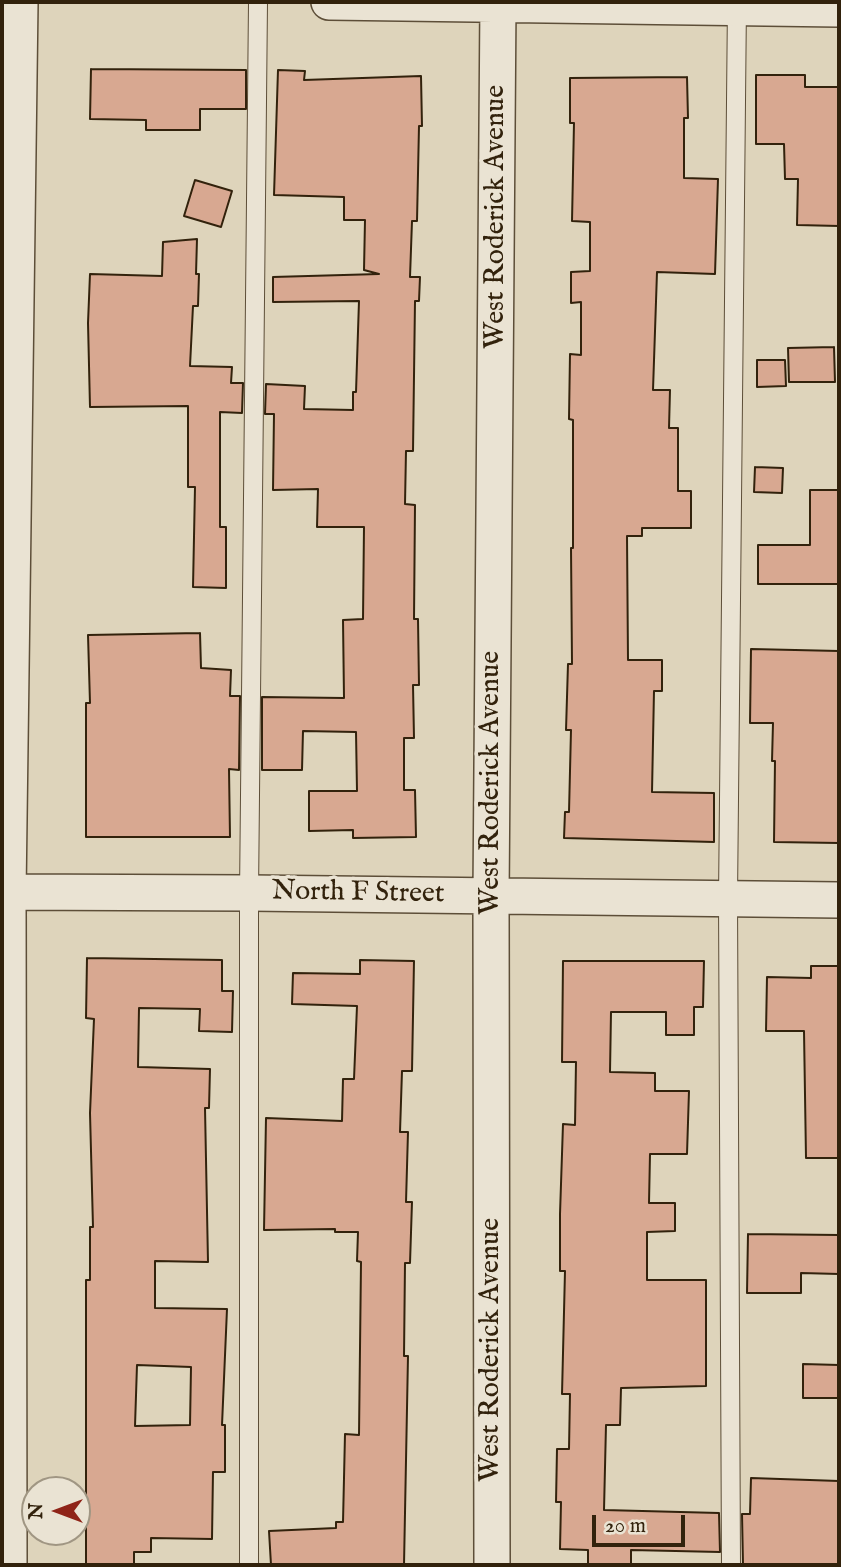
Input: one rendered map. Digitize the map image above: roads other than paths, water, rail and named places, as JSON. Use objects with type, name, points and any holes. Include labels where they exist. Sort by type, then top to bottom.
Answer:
[{"type":"street","points":[[9,1565],[5,892],[20,2]]},
{"type":"street","points":[[329,2],[737,5],[839,9]]},
{"type":"street","name":"West Roderick Avenue","points":[[492,1565],[491,895],[498,4]]},
{"type":"street","name":"North F Street","points":[[5,892],[249,892],[839,900]]},
{"type":"lane","points":[[249,1565],[249,892],[258,2]]},
{"type":"lane","points":[[732,1565],[728,898],[737,5]]}]
